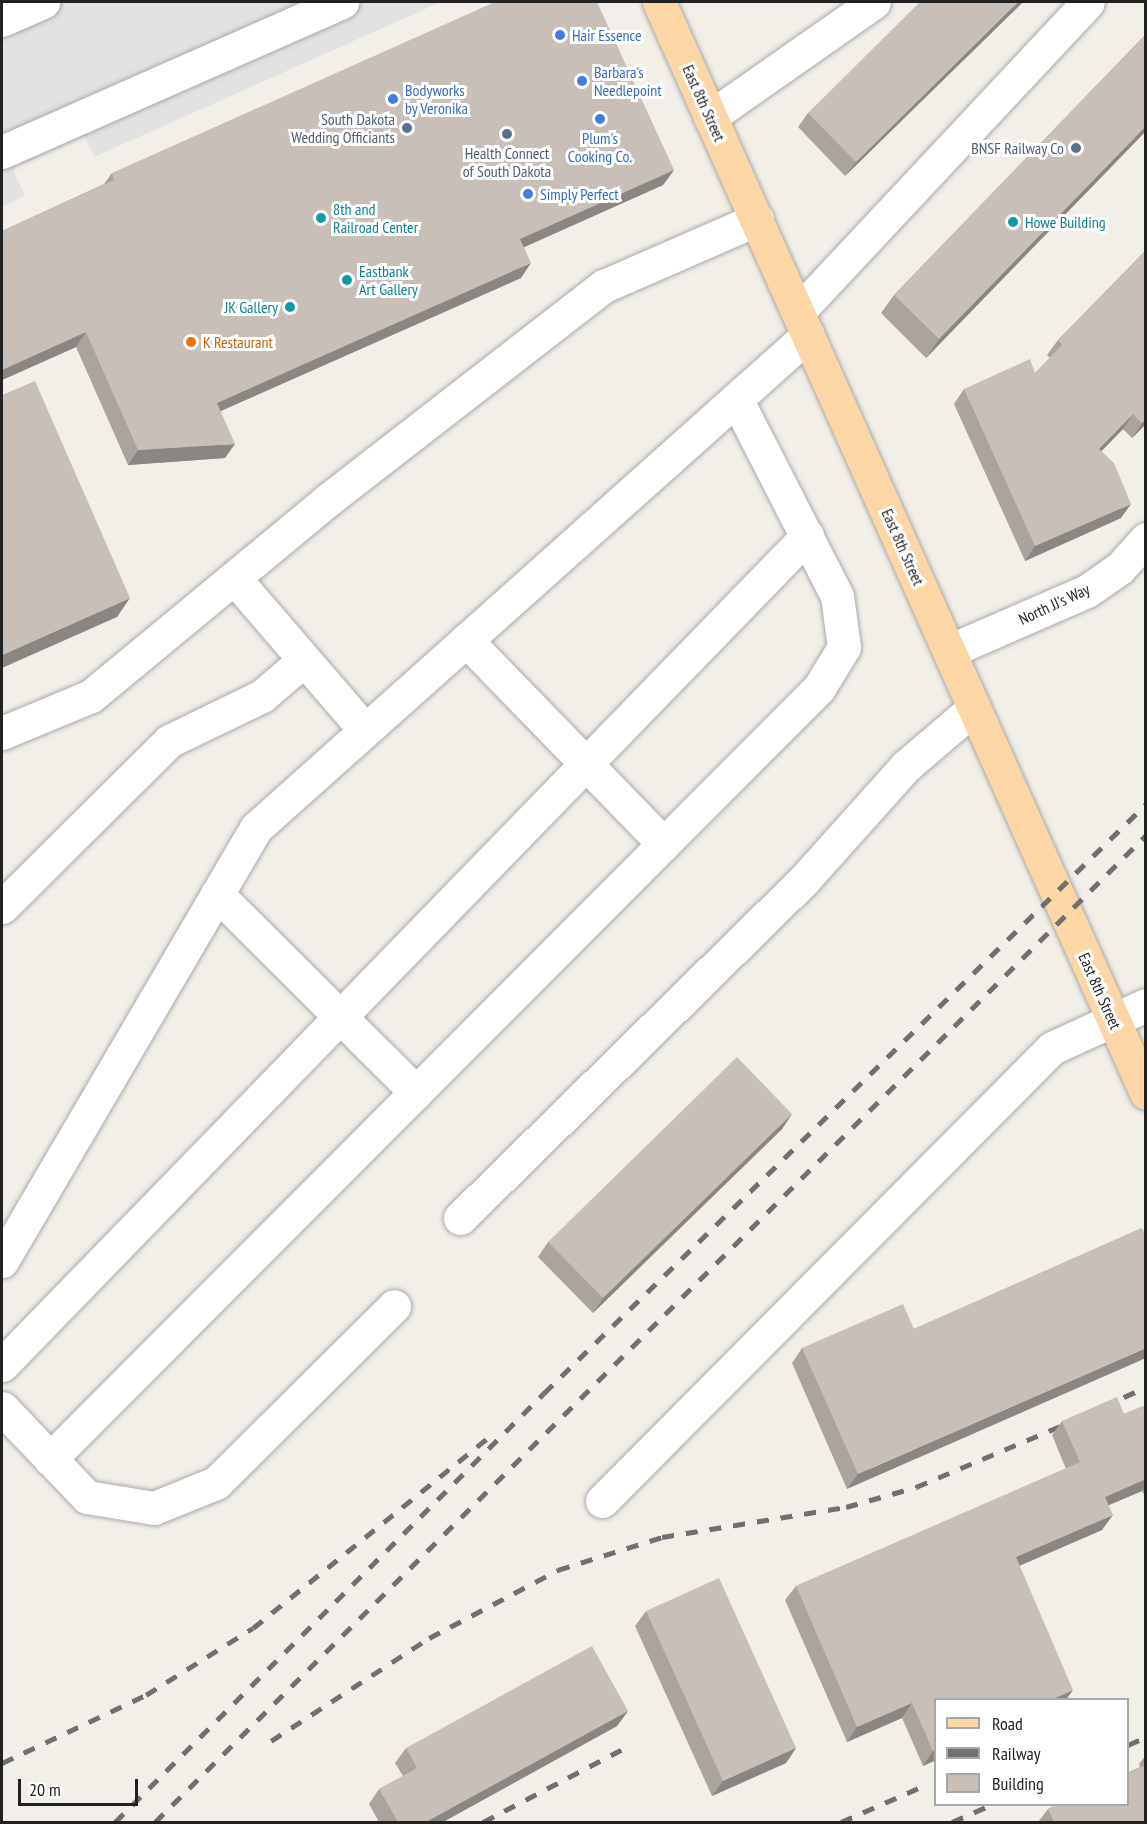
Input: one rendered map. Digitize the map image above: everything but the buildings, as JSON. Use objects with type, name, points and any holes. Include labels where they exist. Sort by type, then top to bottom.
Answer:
[{"type":"main road","name":"East 8th Street","points":[[659,2],[1146,1093]]},
{"type":"street","points":[[2,20],[43,2]]},
{"type":"street","points":[[2,152],[342,2]]},
{"type":"street","points":[[710,117],[873,2]]},
{"type":"street","points":[[2,1261],[256,828],[736,399],[1088,2]]},
{"type":"street","points":[[2,733],[91,696],[329,499],[604,286],[757,219]]},
{"type":"street","points":[[50,1459],[819,688],[844,647],[837,596],[736,399]]},
{"type":"street","points":[[2,1365],[807,536]]},
{"type":"street","name":"North JJ's Way","points":[[949,651],[1087,591],[1120,568],[1146,539]]},
{"type":"street","points":[[235,579],[365,730]]},
{"type":"street","points":[[466,640],[664,844]]},
{"type":"street","points":[[2,907],[169,741],[262,696],[304,660]]},
{"type":"street","points":[[460,1218],[804,880],[906,766],[974,708]]},
{"type":"street","points":[[217,894],[339,1018],[416,1092]]},
{"type":"street","points":[[602,1501],[1052,1048],[1146,1005]]},
{"type":"street","points":[[2,1408],[87,1497],[153,1508],[216,1483],[394,1306]]},
{"type":"shaded area","points":[[2,2],[441,2],[94,157],[85,136],[13,169],[25,196],[2,207]]},
{"type":"railway","points":[[115,1822],[544,1393],[1146,804]]},
{"type":"railway","points":[[155,1822],[1146,835]]},
{"type":"railway","points":[[1102,1407],[1146,1387]]},
{"type":"railway","points":[[271,1741],[429,1638],[558,1570],[662,1537],[846,1507],[916,1487],[1072,1421]]},
{"type":"railway","points":[[2,1763],[146,1695],[253,1628],[488,1438]]},
{"type":"railway","points":[[1129,1745],[1146,1737]]},
{"type":"railway","points":[[483,1822],[621,1750]]},
{"type":"railway","points":[[841,1822],[923,1786]]},
{"type":"railway","points":[[952,1822],[988,1806]]},
{"type":"place","name":"Hair Essence","points":[[560,35]]},
{"type":"place","name":"Barbara's Needlepoint","points":[[582,81]]},
{"type":"place","name":"Bodyworks by Veronika","points":[[393,99]]},
{"type":"place","name":"Plum's Cooking Co.","points":[[600,119]]},
{"type":"place","name":"South Dakota Wedding Officiants","points":[[407,128]]},
{"type":"place","name":"Health Connect of South Dakota","points":[[507,134]]},
{"type":"place","name":"BNSF Railway Co","points":[[1076,148]]},
{"type":"place","name":"Simply Perfect","points":[[528,194]]},
{"type":"place","name":"8th and Railroad Center","points":[[321,218]]},
{"type":"place","name":"Howe Building","points":[[1013,222]]},
{"type":"place","name":"Eastbank Art Gallery","points":[[347,280]]},
{"type":"place","name":"JK Gallery","points":[[290,307]]},
{"type":"place","name":"K Restaurant","points":[[191,342]]}]
